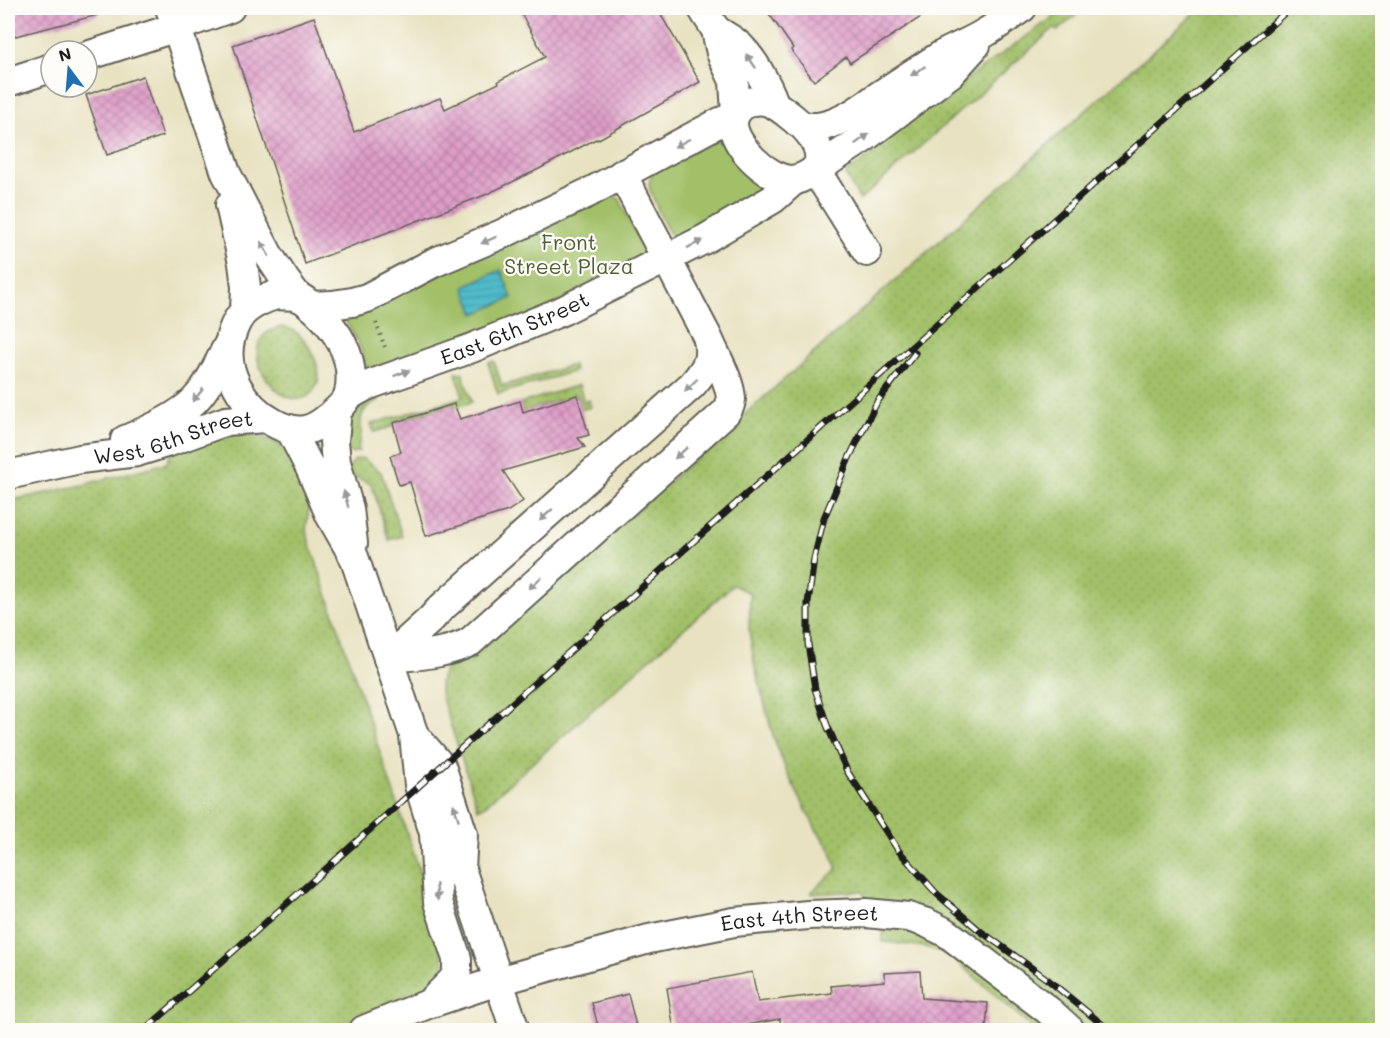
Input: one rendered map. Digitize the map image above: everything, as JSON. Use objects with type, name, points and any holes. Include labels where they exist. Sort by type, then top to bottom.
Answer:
[{"type":"street","points":[[99,51],[174,17],[230,8]]},
{"type":"street","name":"East 6th Street","points":[[803,126],[816,127],[838,122],[940,57],[987,32],[1022,8]]},
{"type":"street","points":[[174,17],[226,173],[268,254],[285,280],[331,325],[346,350],[351,378],[334,441],[336,462],[349,509],[354,557]]},
{"type":"street","points":[[709,19],[738,44],[751,60],[769,89],[774,103]]},
{"type":"street","points":[[428,1004],[453,980],[457,971],[457,959],[438,902],[434,833],[419,786],[414,735],[354,557],[330,515],[311,470],[277,424],[244,398],[230,371],[228,345],[234,326],[245,310],[260,300],[276,295],[332,305],[367,298],[433,263],[556,209],[735,115],[742,107],[755,101],[774,103],[814,138],[819,151],[817,165],[806,175],[791,180],[783,179],[751,158],[742,148],[734,133],[735,115],[734,81],[709,19]]},
{"type":"street","name":"East 6th Street","points":[[343,403],[366,386],[472,348],[553,315],[667,258],[764,205],[792,182],[864,138],[951,74],[987,32]]},
{"type":"street","points":[[8,82],[39,72]]},
{"type":"street","points":[[226,173],[232,216],[243,263],[246,287],[245,310]]},
{"type":"street","points":[[388,658],[442,652],[470,642],[726,412],[730,404],[730,392],[707,336],[622,174]]},
{"type":"street","points":[[806,175],[825,185],[867,252]]},
{"type":"street","points":[[388,658],[692,385],[707,364],[710,350],[707,336]]},
{"type":"street","name":"West 6th Street","points":[[80,459],[165,421],[193,402],[205,387],[228,345]]},
{"type":"street","points":[[277,424],[306,430],[324,421],[343,403]]},
{"type":"street","name":"West 6th Street","points":[[8,475],[80,459],[137,452],[226,421],[277,424]]},
{"type":"street","points":[[414,735],[441,766],[464,834],[461,869]]},
{"type":"street","points":[[434,833],[461,869],[515,1030]]},
{"type":"street","name":"East 4th Street","points":[[364,1030],[428,1004],[498,981],[649,939],[734,922],[808,915],[866,913],[908,917],[947,933],[1048,1021],[1070,1030]]},
{"type":"path","points":[[373,315],[387,353]]},
{"type":"green space","points":[[1066,8],[1085,8],[1057,31],[1054,28],[860,200],[846,176],[847,172],[877,151],[874,145]]},
{"type":"green space","points":[[1201,8],[1382,8],[1382,1030],[1032,1030],[1026,1022],[952,957],[927,948],[883,942],[883,931],[862,891],[812,894],[812,891],[837,869],[830,849],[816,829],[787,773],[773,736],[755,667],[749,630],[750,593],[733,585],[478,809],[440,692],[442,674],[446,669],[478,652]]},
{"type":"green space","points":[[719,136],[771,184],[676,240],[664,223],[650,190],[652,173]]},
{"type":"green space","name":"Front Street Plaza","points":[[613,194],[620,200],[646,255],[541,312],[370,370],[367,369],[359,344],[344,318]]},
{"type":"green space","points":[[281,327],[291,329],[299,335],[314,356],[318,381],[316,387],[305,398],[292,398],[278,391],[267,379],[259,364],[258,348],[264,335]]},
{"type":"green space","points":[[494,361],[502,386],[573,365],[575,371],[498,394],[488,363]]},
{"type":"green space","points":[[462,372],[472,402],[455,407],[453,404],[393,423],[394,426],[374,432],[371,424],[463,397],[456,373]]},
{"type":"green space","points":[[579,385],[584,402],[589,400],[591,407],[581,410],[577,395],[523,412],[521,403]]},
{"type":"green space","points":[[377,395],[379,400],[370,404],[362,415],[359,451],[352,453],[345,450],[353,417],[362,405]]},
{"type":"green space","points":[[238,432],[255,434],[288,451],[310,499],[306,531],[430,902],[445,967],[432,984],[423,990],[326,1030],[8,1030],[8,501],[167,463],[171,452]]},
{"type":"green space","points":[[362,458],[381,472],[402,536],[389,540],[372,486],[353,476],[347,469],[355,460]]},
{"type":"water","points":[[501,270],[512,298],[475,314],[464,286]]},
{"type":"building","points":[[8,8],[97,8],[98,15],[8,38]]},
{"type":"building","points":[[518,8],[657,8],[700,82],[597,140],[485,195],[305,264],[233,45],[314,17],[354,132],[440,98],[445,109],[499,83],[498,81],[545,57]]},
{"type":"building","points":[[765,8],[935,8],[850,63],[846,57],[814,81],[791,50],[793,48]]},
{"type":"building","points":[[143,76],[163,136],[107,155],[87,99],[99,99],[99,91]]},
{"type":"building","points":[[577,395],[589,435],[578,438],[585,447],[503,471],[523,501],[508,511],[426,536],[410,482],[399,485],[390,456],[401,452],[393,423],[454,404],[460,419],[520,401],[523,412]]},
{"type":"building","points":[[920,971],[922,998],[988,1003],[986,1028],[924,1025],[924,1028],[890,1030],[781,1030],[780,1019],[719,1030],[674,1030],[667,988],[752,972],[758,1002],[832,993],[831,986],[885,981],[884,973]]},
{"type":"building","points":[[628,994],[637,1030],[599,1030],[592,1003]]},
{"type":"railway","points":[[145,1030],[1290,8]]},
{"type":"railway","points":[[915,353],[877,402],[849,458],[824,518],[814,559],[808,603],[808,644],[815,689],[827,725],[847,771],[898,850],[936,893],[979,930],[1047,979],[1109,1030]]}]
